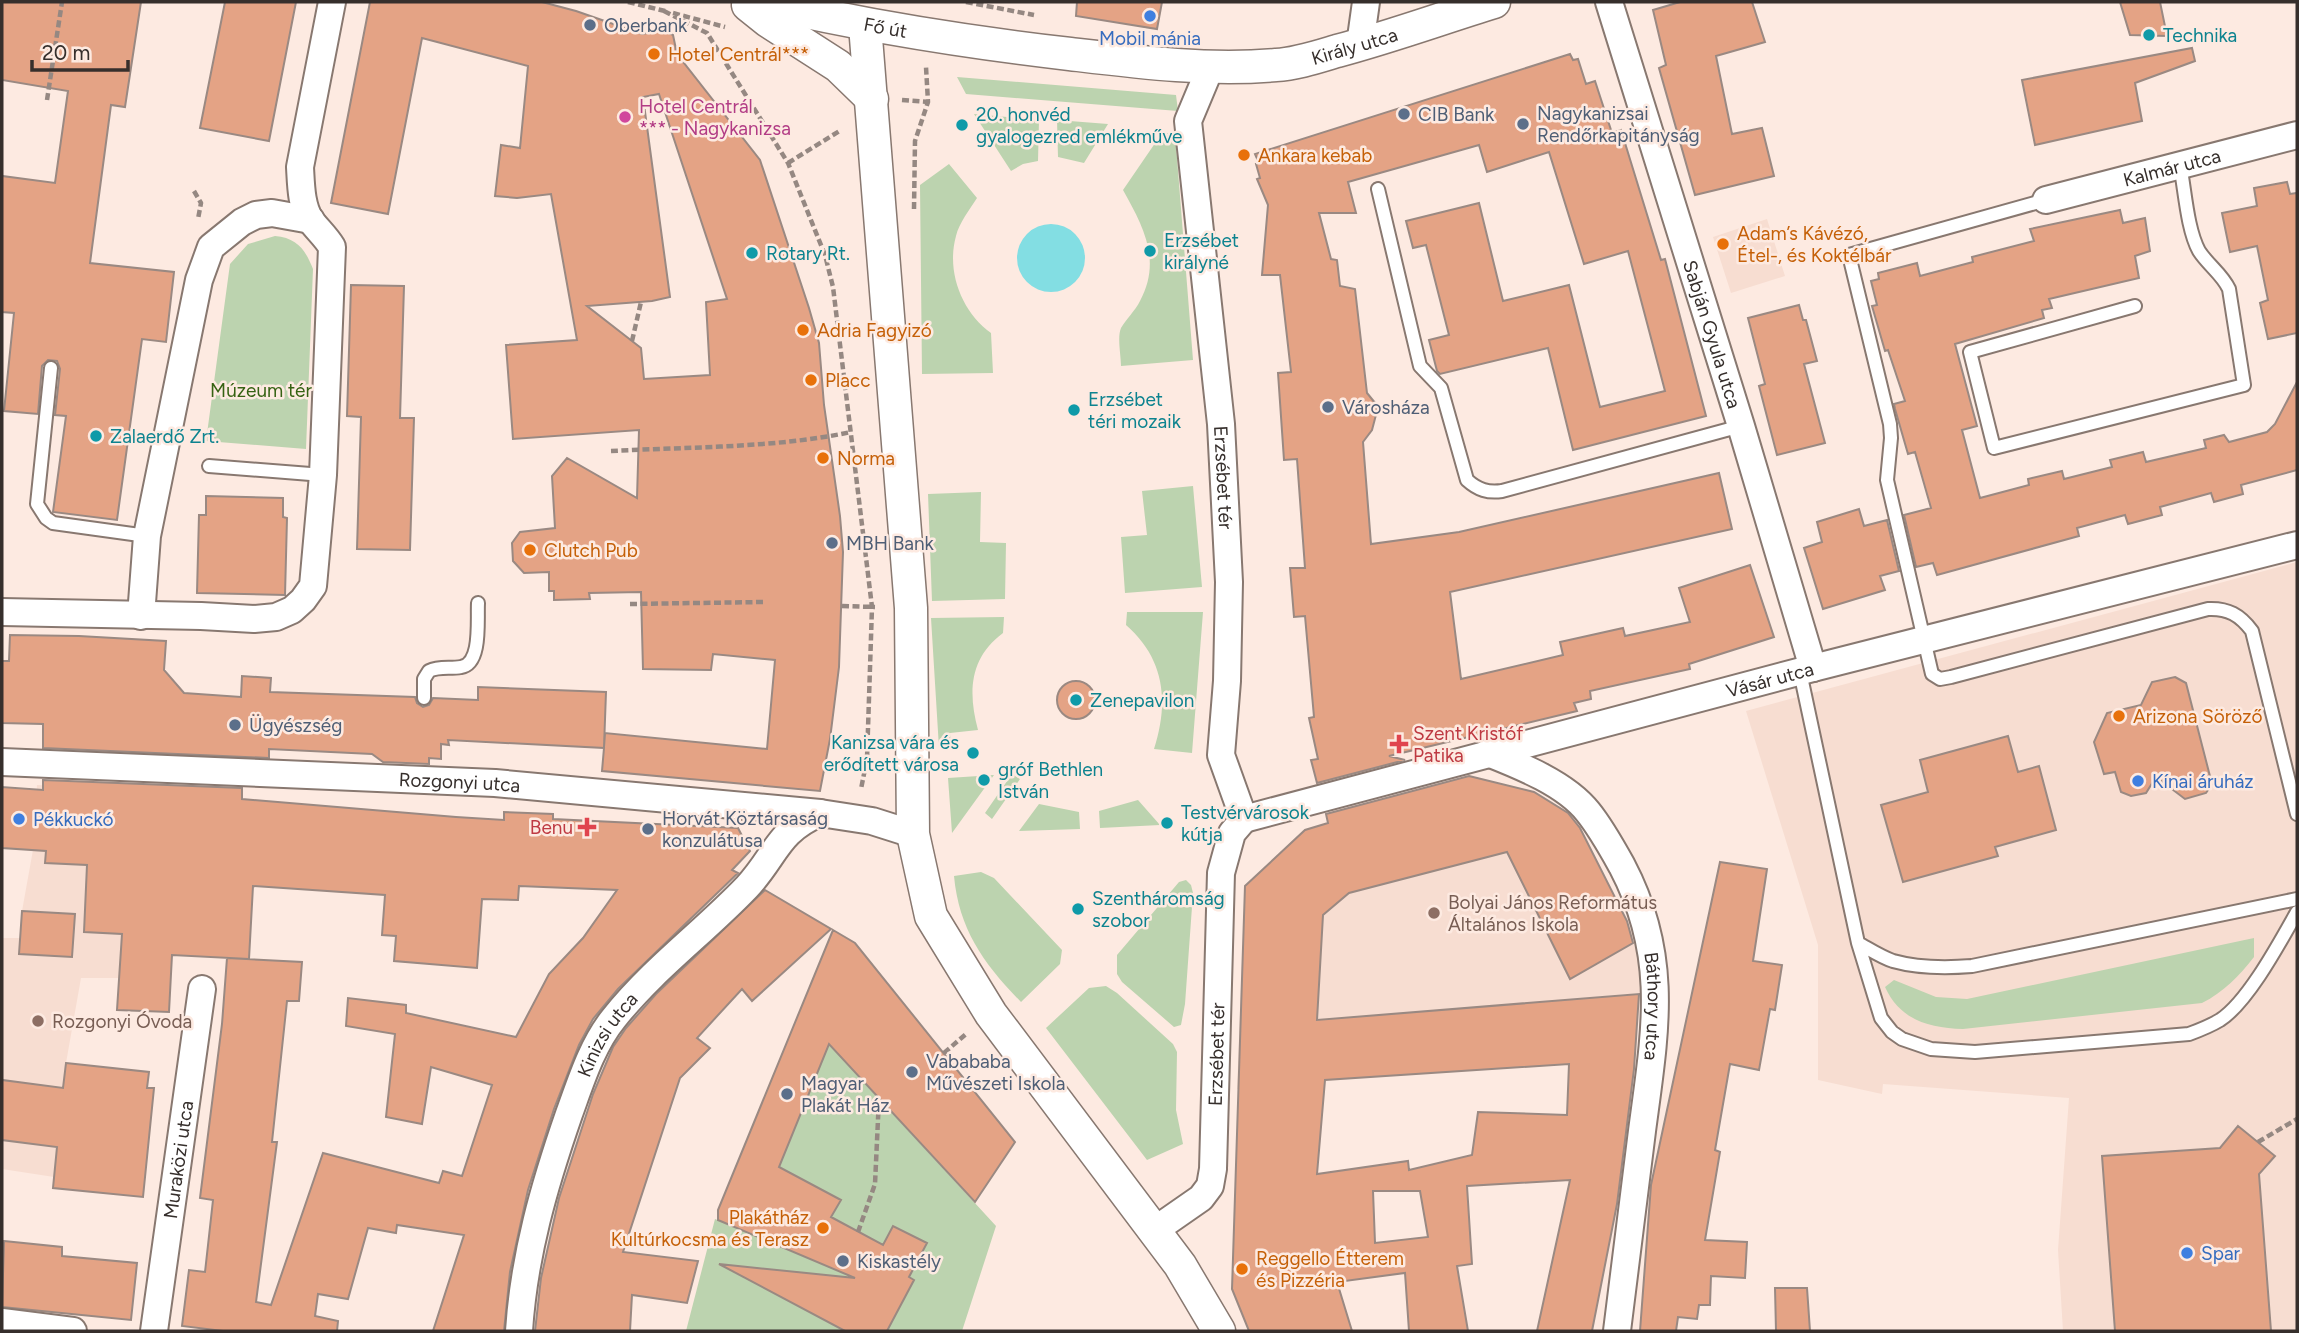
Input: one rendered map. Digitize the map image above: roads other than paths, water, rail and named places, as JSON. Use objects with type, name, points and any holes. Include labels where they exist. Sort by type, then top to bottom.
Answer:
[{"type":"street","points":[[2,612],[201,616],[254,620],[276,617],[292,610],[313,586],[323,475],[332,247],[311,220],[302,191],[300,167],[332,2]]},
{"type":"street","points":[[744,2],[768,21],[838,66],[872,99]]},
{"type":"street","name":"Fő út","points":[[762,2],[865,25],[928,35],[1122,60],[1211,66]]},
{"type":"street","points":[[1360,45],[1366,2]]},
{"type":"street","name":"Király utca","points":[[1211,66],[1277,65],[1360,45],[1494,2]]},
{"type":"street","name":"Sabján Gyula utca","points":[[1609,2],[1741,426],[1806,670]]},
{"type":"street","points":[[865,25],[911,608],[913,834],[931,916],[991,1014],[1155,1230],[1180,1265],[1215,1324]]},
{"type":"street","name":"Erzsébet tér","points":[[1155,1230],[1201,1198],[1210,1186],[1213,1169],[1222,873],[1232,833],[1244,819],[1221,755],[1230,601],[1221,424],[1188,121],[1211,66]]},
{"type":"street","name":"Kalmár utca","points":[[2046,200],[2297,135]]},
{"type":"street","points":[[141,616],[147,536],[199,280],[211,247],[231,229],[256,215],[272,213],[311,220]]},
{"type":"street","name":"Vásár utca","points":[[1244,819],[1806,670],[2297,545]]},
{"type":"street","name":"Báthory utca","points":[[1488,753],[1553,783],[1587,811],[1614,851],[1636,894],[1653,955],[1653,1050],[1617,1331]]},
{"type":"street","name":"Rozgonyi utca","points":[[2,762],[424,772],[495,783],[820,813],[872,821],[913,834]]},
{"type":"street","name":"Kinizsi utca","points":[[519,1331],[528,1253],[546,1180],[598,1041],[613,1018],[644,985],[748,886],[788,832],[804,820],[820,813]]},
{"type":"street","name":"Muraközi utca","points":[[154,1331],[202,989]]},
{"type":"street","points":[[2,1322],[73,1331]]},
{"type":"lane","points":[[2135,306],[1970,352],[1994,448],[2244,385],[2229,289],[2225,279],[2209,265],[2194,240],[2180,165]]},
{"type":"lane","points":[[1378,188],[1420,366],[1441,388],[1467,480],[1476,488],[1490,493],[1502,491],[1741,426]]},
{"type":"lane","points":[[2046,200],[1849,255],[1889,424],[1891,438],[1887,480],[1931,674],[1940,678],[2208,608],[2223,609],[2232,613],[2252,631],[2297,814]]},
{"type":"lane","points":[[51,368],[37,504],[40,511],[53,523],[147,536]]},
{"type":"lane","points":[[209,466],[323,475]]},
{"type":"lane","points":[[424,698],[424,679],[429,671],[433,668],[464,667],[471,663],[475,656],[478,603]]},
{"type":"lane","points":[[1806,670],[1858,943],[1881,1018],[1892,1032],[1902,1039],[1931,1049],[1975,1052],[2189,1034],[2222,1019],[2245,996],[2297,912]]},
{"type":"lane","points":[[1858,943],[1893,961],[1951,968],[1972,966],[2297,899]]},
{"type":"water","points":[[1051,224],[1064,227],[1075,234],[1082,245],[1085,258],[1082,271],[1075,282],[1064,289],[1051,292],[1038,289],[1027,282],[1020,271],[1017,258],[1020,245],[1027,234],[1038,227]]},
{"type":"place","name":"Mobil mánia","points":[[1150,16]]},
{"type":"place","name":"Oberbank","points":[[590,25]]},
{"type":"place","name":"Technika","points":[[2149,35]]},
{"type":"place","name":"Hotel Centrál***","points":[[654,54]]},
{"type":"place","name":"CIB Bank","points":[[1404,114]]},
{"type":"place","name":"Hotel Centrál *** - Nagykanizsa","points":[[625,117]]},
{"type":"place","name":"Nagykanizsai Rendőrkapitányság","points":[[1523,124]]},
{"type":"place","name":"20. honvéd gyalogezred emlékműve","points":[[962,125]]},
{"type":"place","name":"Ankara kebab","points":[[1244,155]]},
{"type":"place","name":"Adam’s Kávézó, Étel-, és Koktélbár","points":[[1723,244]]},
{"type":"place","name":"Erzsébet királyné","points":[[1150,251]]},
{"type":"place","name":"Rotary Rt.","points":[[752,253]]},
{"type":"place","name":"Adria Fagyizó","points":[[803,330]]},
{"type":"place","name":"Placc","points":[[811,380]]},
{"type":"place","name":"Városháza","points":[[1328,407]]},
{"type":"place","name":"Erzsébet téri mozaik","points":[[1074,410]]},
{"type":"place","name":"Zalaerdő Zrt.","points":[[96,436]]},
{"type":"place","name":"Norma","points":[[823,458]]},
{"type":"place","name":"MBH Bank","points":[[832,543]]},
{"type":"place","name":"Clutch Pub","points":[[530,550]]},
{"type":"place","name":"Zenepavilon","points":[[1076,700]]},
{"type":"place","name":"Arizona Söröző","points":[[2119,716]]},
{"type":"place","name":"Ügyészség","points":[[235,725]]},
{"type":"place","name":"Szent Kristóf Patika","points":[[1399,744]]},
{"type":"place","name":"Kanizsa vára és erődített városa","points":[[973,753]]},
{"type":"place","name":"gróf Bethlen István","points":[[984,780]]},
{"type":"place","name":"Kínai áruház","points":[[2138,781]]},
{"type":"place","name":"Pékkuckó","points":[[19,819]]},
{"type":"place","name":"Testvérvárosok kútja","points":[[1167,823]]},
{"type":"place","name":"Benu","points":[[587,827]]},
{"type":"place","name":"Horvát Köztársaság konzulátusa","points":[[648,829]]},
{"type":"place","name":"Szentháromság szobor","points":[[1078,909]]},
{"type":"place","name":"Bolyai János Református Általános Iskola","points":[[1434,913]]},
{"type":"place","name":"Rozgonyi Óvoda","points":[[38,1021]]},
{"type":"place","name":"Vabababa Művészeti Iskola","points":[[912,1072]]},
{"type":"place","name":"Magyar Plakát Ház","points":[[787,1094]]},
{"type":"place","name":"Plakátház Kultúrkocsma és Terasz","points":[[823,1228]]},
{"type":"place","name":"Spar","points":[[2187,1253]]},
{"type":"place","name":"Kiskastély","points":[[843,1261]]},
{"type":"place","name":"Reggello Étterem és Pizzéria","points":[[1242,1269]]},
{"type":"park label","name":"Múzeum tér","points":[[261,390]]}]
